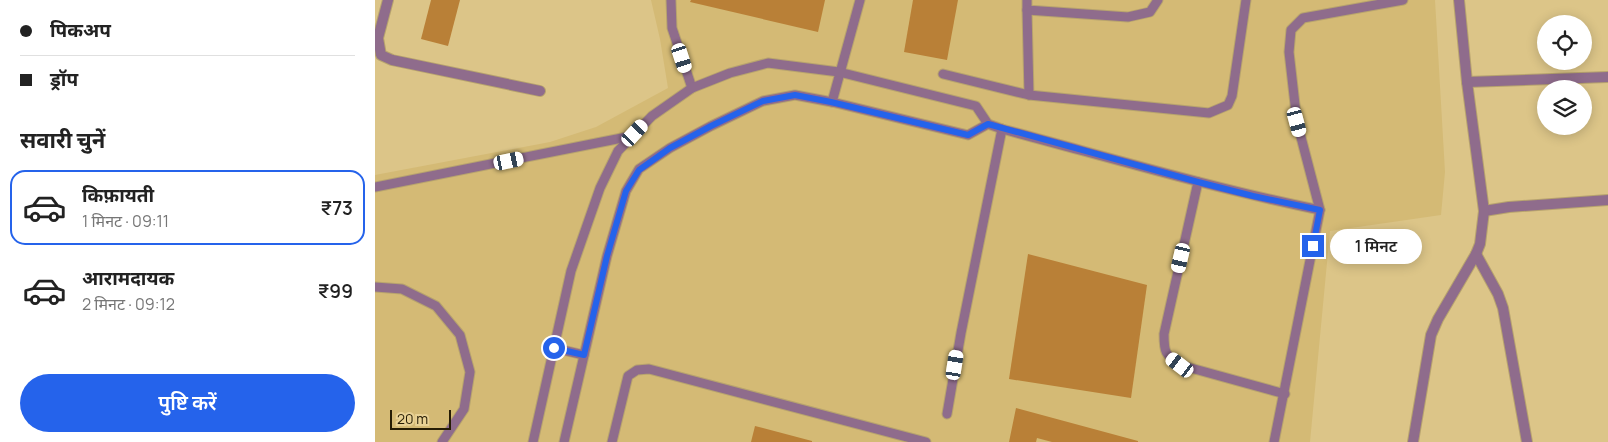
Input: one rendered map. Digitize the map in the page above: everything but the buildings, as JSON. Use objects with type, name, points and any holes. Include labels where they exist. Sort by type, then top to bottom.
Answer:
[{"type":"street","points":[[388,0],[378,38],[381,55],[392,60],[539,91]]},
{"type":"street","points":[[1413,442],[1431,335],[1438,319],[1476,254],[1480,244],[1484,211],[1467,82],[1459,0]]},
{"type":"street","points":[[1467,82],[1608,77]]},
{"type":"street","points":[[1484,211],[1509,207],[1608,200]]},
{"type":"street","points":[[1476,254],[1498,294],[1503,308],[1527,442]]},
{"type":"lane","points":[[671,0],[672,28],[692,88]]},
{"type":"lane","points":[[831,102],[860,0]]},
{"type":"lane","points":[[1027,0],[1029,95]]},
{"type":"lane","points":[[1027,10],[1128,17],[1150,12],[1158,0]]},
{"type":"lane","points":[[943,74],[1029,95],[1209,112],[1228,104],[1232,96],[1246,0]]},
{"type":"lane","points":[[1274,442],[1320,210],[1297,122],[1289,52],[1291,30],[1303,18],[1403,0]]},
{"type":"lane","points":[[533,442],[571,271],[600,188],[618,151],[652,116],[692,88],[730,73],[768,63],[839,72],[976,106],[988,124],[1002,129],[1198,182],[1320,210]]},
{"type":"lane","points":[[564,442],[607,256],[626,191],[639,170],[670,148],[763,101],[795,95],[968,135],[988,124]]},
{"type":"lane","points":[[947,414],[961,333],[1002,129]]},
{"type":"lane","points":[[375,187],[633,136]]},
{"type":"lane","points":[[1198,182],[1164,334],[1164,351],[1180,365],[1285,394]]},
{"type":"lane","points":[[375,287],[403,289],[436,306],[460,335],[470,372],[464,409],[442,442]]},
{"type":"lane","points":[[554,348],[584,355]]},
{"type":"lane","points":[[613,442],[628,376],[637,370],[649,369],[926,442]]},
{"type":"shaded area","points":[[651,0],[1435,0],[1445,172],[1441,215],[1330,231],[1310,442],[375,442],[375,175],[550,142],[596,127],[668,88]]},
{"type":"route","points":[[554,348],[584,355],[607,256],[626,191],[639,170],[670,148],[711,126],[763,101],[795,95],[968,135],[988,124],[1198,182],[1320,210],[1313,246]]}]
